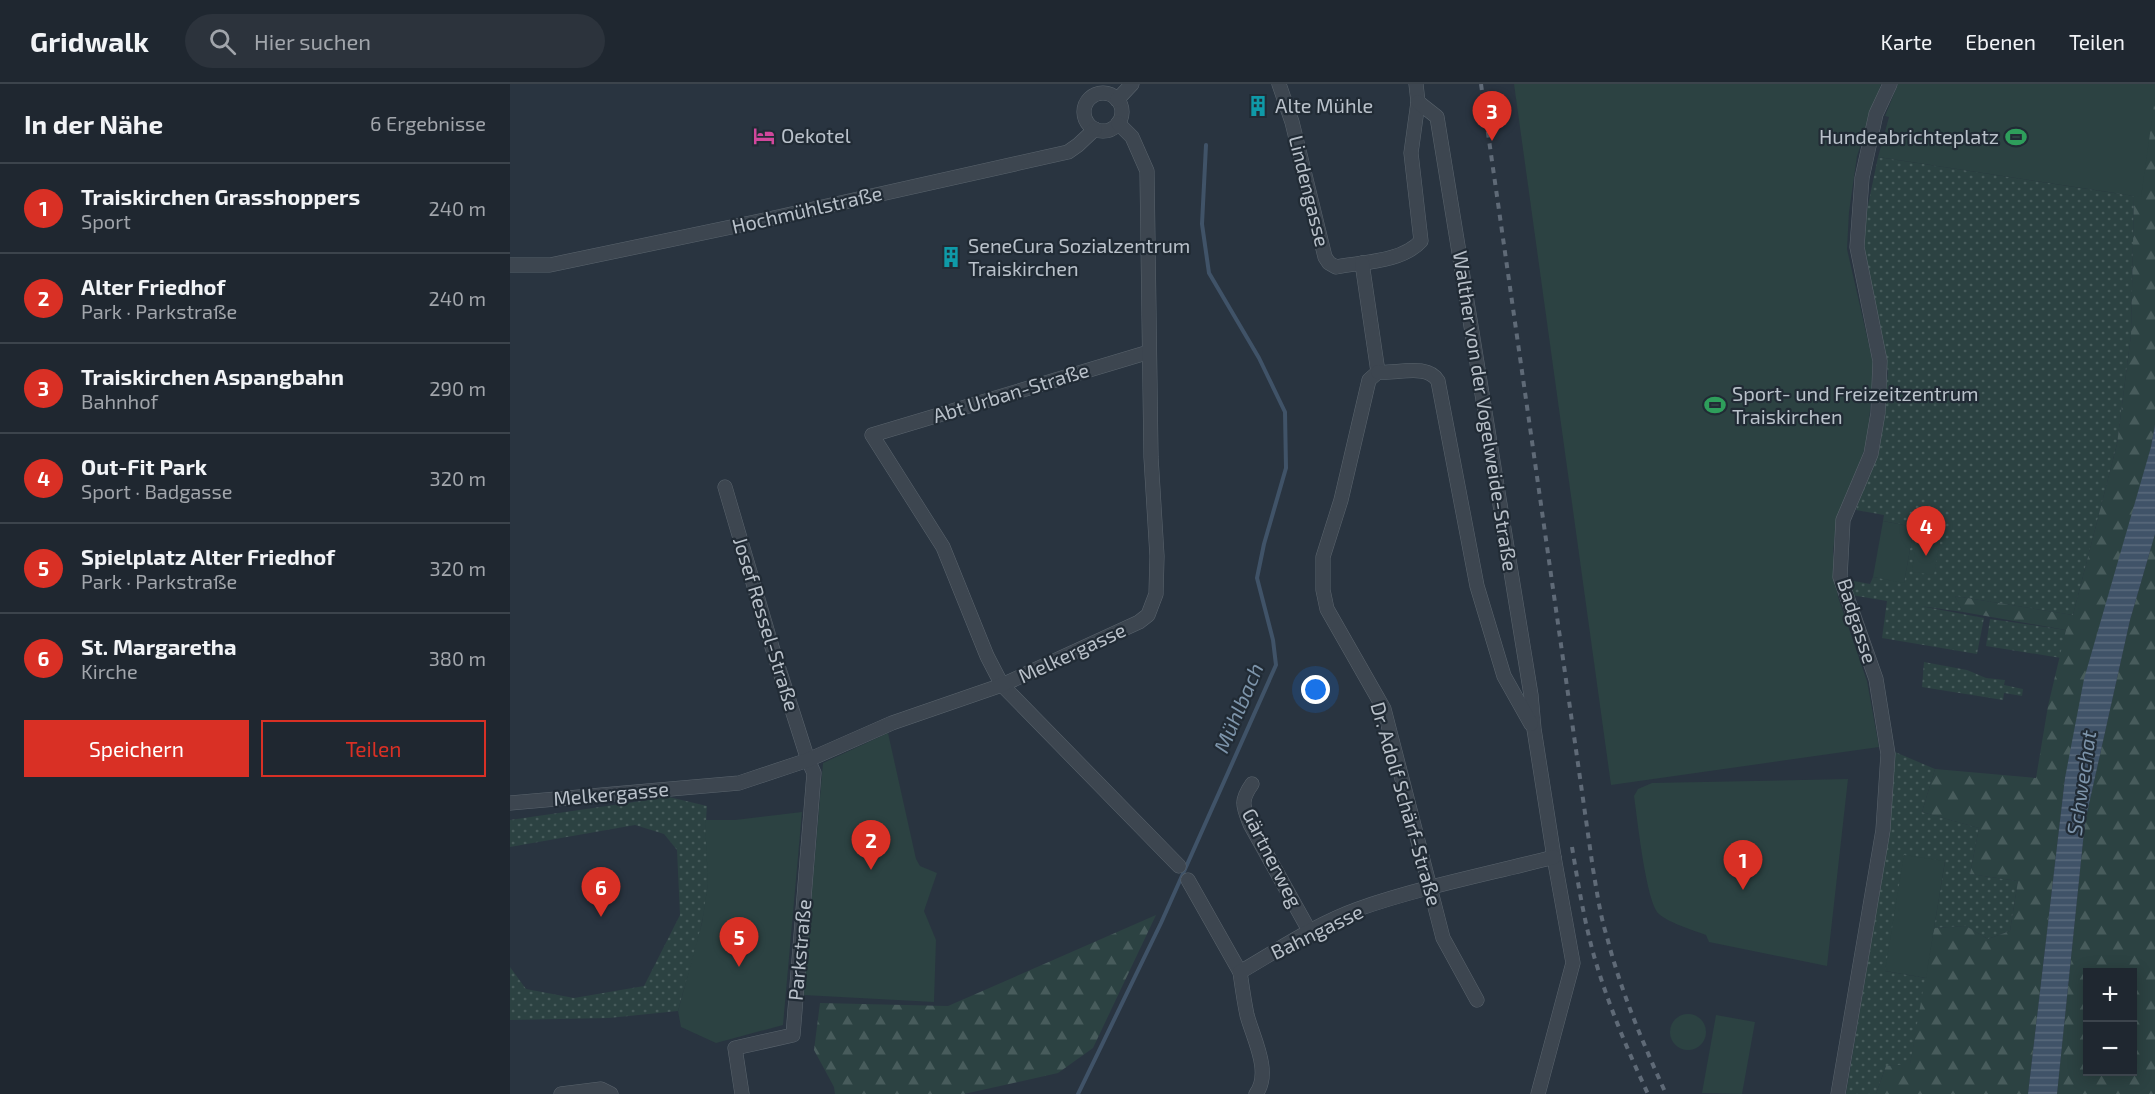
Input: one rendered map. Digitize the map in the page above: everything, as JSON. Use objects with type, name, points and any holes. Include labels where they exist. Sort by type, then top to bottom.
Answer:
[{"type":"street","points":[[1117,100],[1132,84]]},
{"type":"street","name":"Lindengasse","points":[[1279,84],[1292,122],[1326,261],[1336,267],[1362,263]]},
{"type":"street","name":"Walther von der Vogelweide-Straße","points":[[1362,263],[1413,250],[1421,241],[1411,153],[1418,102],[1416,84]]},
{"type":"street","name":"Badgasse","points":[[1838,1094],[1883,830],[1888,754],[1876,679],[1840,577],[1843,520],[1871,454],[1878,413],[1880,362],[1857,247],[1862,178],[1876,114],[1890,84]]},
{"type":"street","points":[[1095,129],[1090,126],[1085,115],[1087,104],[1095,95],[1113,96],[1117,100],[1122,111],[1118,123]]},
{"type":"street","name":"Walther von der Vogelweide-Straße","points":[[1418,102],[1437,117],[1531,695],[1534,729],[1554,857],[1573,963],[1538,1094]]},
{"type":"street","name":"Hochmühlstraße","points":[[510,265],[550,266],[1068,152],[1078,146],[1095,129],[1108,130],[1118,123]]},
{"type":"street","name":"Melkergasse","points":[[510,803],[738,783],[808,760],[892,723],[1002,685],[1148,615],[1156,594],[1157,556],[1151,457],[1147,171],[1132,137],[1118,123]]},
{"type":"street","points":[[1362,263],[1378,372]]},
{"type":"street","name":"Abt Urban-Straße","points":[[1002,685],[987,656],[943,547],[872,435],[1149,352]]},
{"type":"street","name":"Walther von der Vogelweide-Straße","points":[[1378,372],[1390,374],[1428,371],[1434,374],[1438,381],[1477,586],[1504,676],[1534,729]]},
{"type":"street","name":"Dr. Adolf Schärf-Straße","points":[[1378,372],[1369,380],[1341,500],[1327,541],[1323,557],[1323,590],[1327,609],[1384,710],[1443,938],[1476,1000]]},
{"type":"street","name":"Josef Ressel-Straße","points":[[726,487],[808,760]]},
{"type":"street","points":[[1002,685],[1179,866]]},
{"type":"street","name":"Parkstraße","points":[[742,1094],[735,1048],[792,1035],[814,773],[808,760]]},
{"type":"street","name":"Gärtnerweg","points":[[1252,784],[1245,794],[1243,805],[1250,824],[1310,932]]},
{"type":"street","name":"Bahngasse","points":[[1240,972],[1310,932],[1356,910],[1554,857]]},
{"type":"street","points":[[1188,880],[1240,972],[1247,1015],[1261,1066],[1262,1079],[1256,1094]]},
{"type":"street","points":[[561,1094],[601,1089],[611,1094]]},
{"type":"green space","name":"Sport- und Freizeitzentrum Traiskirchen","points":[[1514,84],[1881,84],[1857,156],[1849,212],[1847,249],[1874,367],[1867,443],[1836,524],[1833,552],[1838,597],[1867,681],[1879,747],[1611,785]]},
{"type":"green space","name":"Hundeabrichteplatz","points":[[1898,84],[2155,84],[2141,197],[1878,157],[1889,117],[1885,116]]},
{"type":"green space","points":[[2155,84],[2155,425],[2065,778],[2028,1094],[1876,1094],[1886,1066],[1910,1064],[1934,928],[1966,926],[1988,939],[2010,931],[2018,881],[1970,874],[1979,828],[1922,812],[1935,769],[2036,778],[2048,706],[2066,630],[1963,612],[1955,596],[2073,615],[2117,444],[2131,335],[2134,196],[2115,193]]},
{"type":"green space","points":[[1878,157],[2134,196],[2131,335],[2117,444],[2073,615],[1955,596],[1963,612],[1920,606],[1984,618],[1977,654],[1882,638],[1887,601],[1851,595],[1848,580],[1870,584],[1873,577],[1904,582],[1914,527],[1883,521],[1884,515],[1856,510],[1881,435],[1888,372],[1866,259],[1863,229]]},
{"type":"green space","points":[[1883,521],[1914,527],[1904,583],[1873,577]]},
{"type":"green space","points":[[2155,534],[2155,1094],[2057,1094],[2085,822],[2130,620]]},
{"type":"green space","points":[[1917,538],[1940,541],[1934,575],[1912,572]]},
{"type":"green space","points":[[1990,619],[2066,630],[2061,658],[1986,646]]},
{"type":"green space","points":[[1924,662],[1967,670],[1986,678],[2005,680],[2004,685],[2023,689],[2022,696],[2004,693],[2003,700],[1922,687]]},
{"type":"green space","points":[[888,733],[916,859],[920,866],[937,873],[924,911],[936,940],[934,1002],[803,995],[823,763]]},
{"type":"green space","points":[[1895,752],[1935,769],[1922,812],[1979,828],[1970,874],[2018,881],[2010,931],[1988,939],[1966,926],[1934,928],[1945,861],[1885,971],[1926,978],[1910,1065],[1886,1066],[1876,1094],[1846,1094],[1889,835]]},
{"type":"green space","points":[[1848,779],[1827,966],[1709,942],[1706,935],[1663,917],[1654,907],[1643,858],[1634,796],[1638,789],[1652,783]]},
{"type":"green space","points":[[669,797],[707,806],[709,875],[706,901],[696,949],[678,1011],[609,1018],[510,1020],[510,967],[526,989],[574,998],[644,986],[680,915],[677,850],[664,834],[635,825],[510,847],[510,820]]},
{"type":"green space","points":[[802,812],[783,1025],[716,1043],[681,1027],[678,1011],[702,923],[708,883],[705,820],[735,820]]},
{"type":"green space","points":[[1904,855],[1945,861],[1926,978],[1885,971]]},
{"type":"green space","points":[[1156,915],[1093,1048],[1058,1073],[964,1094],[835,1094],[834,1087],[814,1050],[820,1003],[948,1006]]},
{"type":"green space","points":[[1688,1014],[1701,1019],[1706,1032],[1701,1045],[1688,1050],[1675,1045],[1670,1032],[1675,1019]]},
{"type":"green space","points":[[1716,1015],[1755,1022],[1742,1094],[1702,1093]]},
{"type":"water","name":"Schwechat","points":[[2155,425],[2155,534],[2130,620],[2085,822],[2057,1094],[2028,1094],[2065,778],[2084,679],[2151,447]]},
{"type":"waterway","name":"Mühlbach","points":[[1078,1094],[1161,923],[1276,665],[1273,640],[1257,578],[1264,544],[1286,468],[1285,412],[1259,358],[1209,273],[1202,224],[1206,145]]},
{"type":"railway","points":[[1481,84],[1602,920],[1626,997],[1666,1094]]},
{"type":"railway","points":[[1572,847],[1584,915],[1599,974],[1618,1026],[1648,1094]]},
{"type":"place","name":"Alte Mühle","points":[[1258,106]]},
{"type":"place","name":"Oekotel","points":[[764,136]]},
{"type":"place","name":"Hundeabrichteplatz","points":[[2016,137]]},
{"type":"place","name":"Traiskirchen Aspangbahn","points":[[1492,141]]},
{"type":"place","name":"SeneCura Sozialzentrum Traiskirchen","points":[[951,257]]},
{"type":"place","name":"Sport- und Freizeitzentrum Traiskirchen","points":[[1715,405]]},
{"type":"place","name":"Out-Fit Park","points":[[1926,556]]},
{"type":"place","name":"Alter Friedhof","points":[[871,870]]},
{"type":"place","name":"Traiskirchen Grasshoppers","points":[[1743,890]]},
{"type":"place","name":"St. Margaretha","points":[[601,917]]},
{"type":"place","name":"Spielplatz Alter Friedhof","points":[[739,967]]}]
